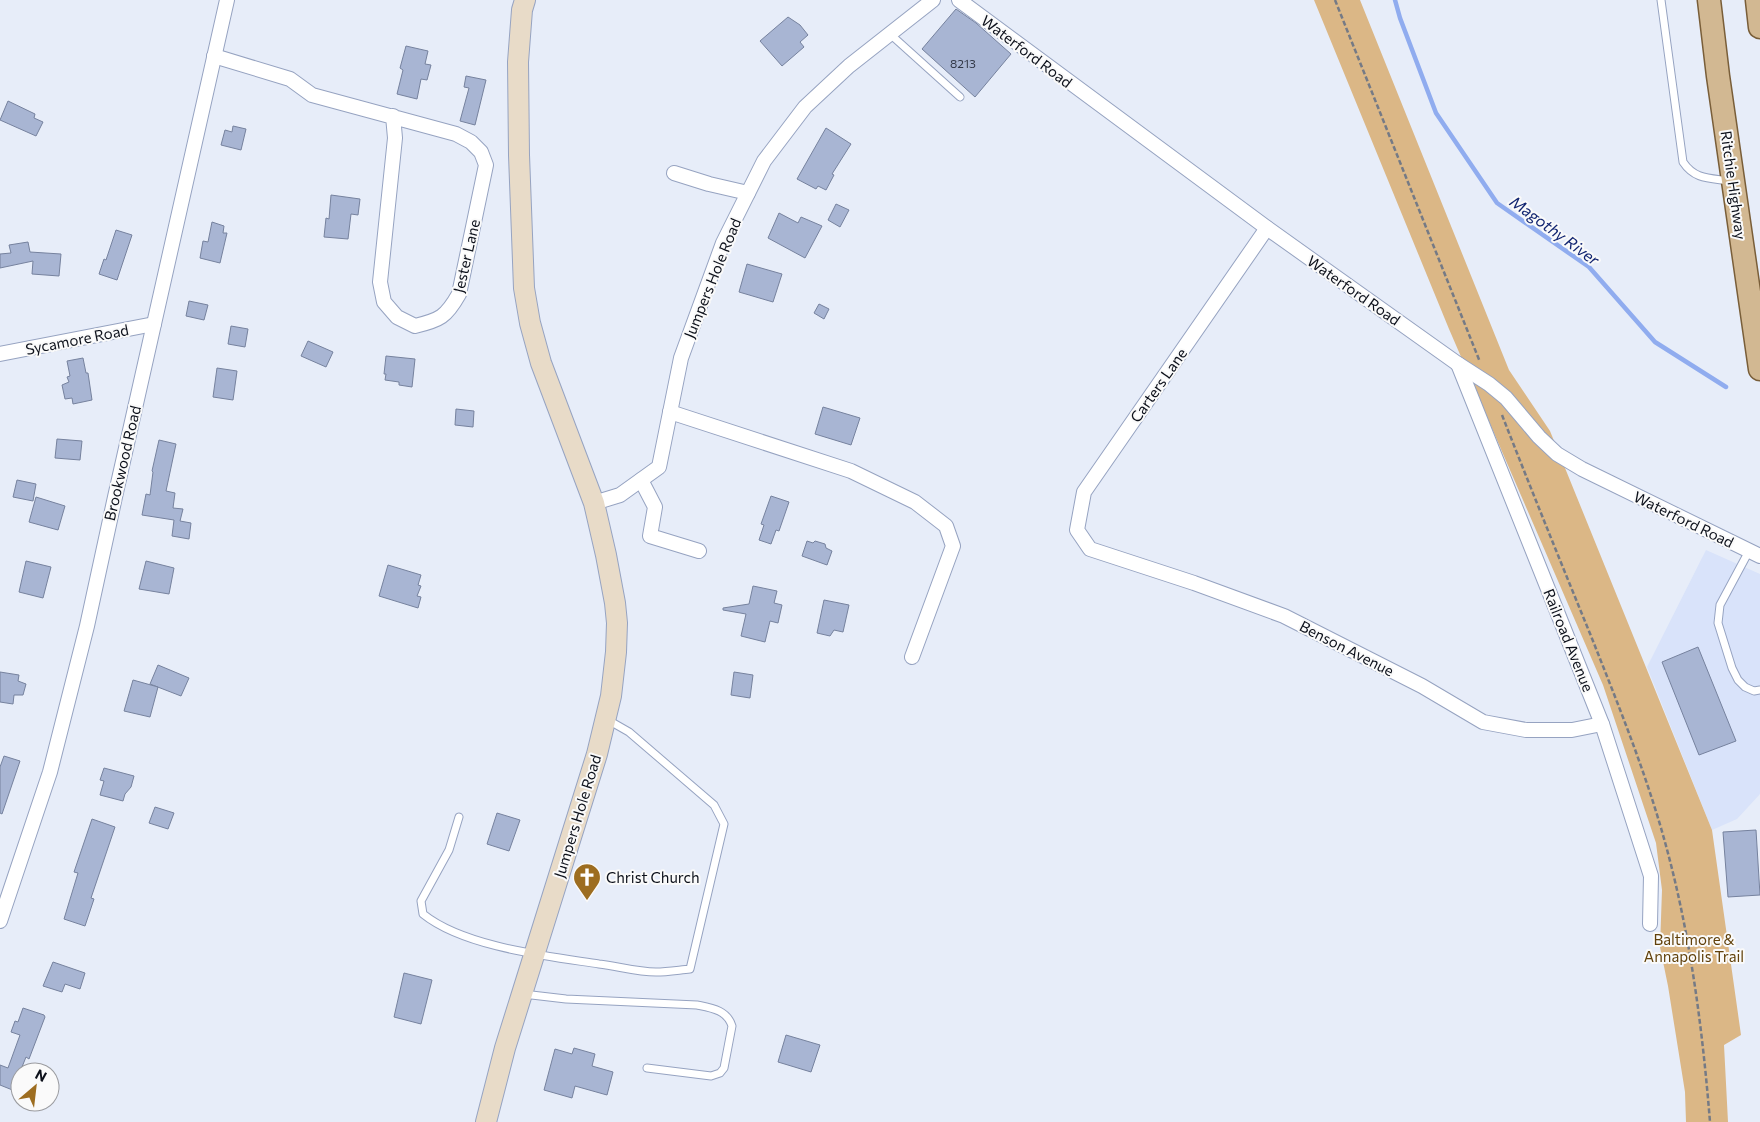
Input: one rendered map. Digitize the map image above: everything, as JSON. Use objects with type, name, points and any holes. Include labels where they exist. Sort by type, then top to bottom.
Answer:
[{"type":"main road","name":"Jumpers Hole Road","points":[[486,1122],[503,1056],[597,754],[611,696],[617,623],[606,555],[594,503],[541,363],[530,323],[524,288],[518,62],[524,0]]},
{"type":"main road","name":"Ritchie Highway","points":[[1709,0],[1760,369]]},
{"type":"street","name":"Brookwood Road","points":[[0,922],[50,772],[87,626],[114,496],[227,0]]},
{"type":"street","name":"Jumpers Hole Road","points":[[594,503],[620,496],[659,467],[681,358],[723,243],[764,161],[805,107],[848,66],[934,0]]},
{"type":"street","name":"Waterford Road","points":[[959,0],[1267,228],[1489,384],[1506,398],[1540,437],[1558,454],[1582,469],[1755,554]]},
{"type":"street","name":"Jester Lane","points":[[214,56],[290,79],[312,95],[393,116],[456,134],[471,142],[481,152],[486,165],[459,294],[449,311],[434,321],[415,326],[397,317],[384,302],[380,282],[395,138],[393,116]]},
{"type":"street","points":[[674,173],[748,193]]},
{"type":"street","name":"Carters Lane","points":[[1090,549],[1078,530],[1084,492],[1267,228]]},
{"type":"street","name":"Sycamore Road","points":[[0,354],[154,324]]},
{"type":"street","name":"Railroad Avenue","points":[[1458,364],[1602,724],[1651,876],[1650,924]]},
{"type":"street","points":[[670,412],[852,471],[915,502],[946,526],[952,546],[912,657]]},
{"type":"street","points":[[641,480],[655,507],[650,536],[699,550]]},
{"type":"street","name":"Benson Avenue","points":[[1090,549],[1194,583],[1284,616],[1422,686],[1483,722],[1526,730],[1572,730],[1602,724]]},
{"type":"lane","points":[[1662,0],[1683,162],[1689,170],[1699,177],[1733,181]]},
{"type":"lane","points":[[890,34],[960,97]]},
{"type":"lane","points":[[1755,554],[1720,605],[1718,623],[1732,668],[1738,680],[1745,688],[1754,691],[1760,690]]},
{"type":"lane","points":[[459,817],[449,850],[421,901],[423,914],[446,929],[485,942],[534,954],[656,972],[690,969],[724,824],[714,805],[629,732],[606,719]]},
{"type":"lane","points":[[522,994],[566,999],[697,1005],[713,1008],[725,1014],[730,1020],[732,1026],[724,1068],[720,1073],[711,1076],[647,1068]]},
{"type":"path","points":[[1335,0],[1489,384]]},
{"type":"shaded area","points":[[1706,550],[1760,574],[1760,794],[1737,819],[1712,830],[1647,667]]},
{"type":"green space","name":"Baltimore & Annapolis Trail","points":[[1314,0],[1360,0],[1509,370],[1550,431],[1712,830],[1741,1035],[1724,1045],[1728,1122],[1686,1122],[1685,1092],[1660,947],[1662,890],[1656,843],[1603,685],[1449,329]]},
{"type":"building","points":[[956,9],[976,23],[1011,54],[975,97],[922,49]]},
{"type":"building","points":[[788,17],[800,25],[808,35],[800,42],[804,47],[782,66],[760,41]]},
{"type":"building","points":[[406,46],[428,51],[425,64],[431,65],[427,80],[421,79],[417,99],[397,94],[403,70],[400,68]]},
{"type":"building","points":[[466,76],[486,80],[475,125],[460,121],[469,88],[464,87]]},
{"type":"building","points":[[8,101],[35,114],[34,118],[43,122],[36,136],[0,120]]},
{"type":"building","points":[[233,126],[246,129],[241,150],[221,145],[225,130],[232,132]]},
{"type":"building","points":[[826,128],[851,144],[832,174],[834,175],[826,190],[818,186],[816,189],[797,179]]},
{"type":"building","points":[[331,195],[360,199],[358,215],[351,214],[348,239],[324,237],[326,218],[329,219]]},
{"type":"building","points":[[836,204],[849,210],[840,227],[828,220]]},
{"type":"building","points":[[779,213],[798,223],[801,217],[822,226],[805,258],[768,238]]},
{"type":"building","points":[[212,222],[224,226],[223,233],[227,233],[220,263],[200,258],[203,241],[208,242]]},
{"type":"building","points":[[116,230],[132,235],[117,280],[99,274]]},
{"type":"building","points":[[28,242],[30,252],[61,254],[59,276],[32,274],[33,261],[0,268],[0,254],[11,253],[9,245]]},
{"type":"building","points":[[747,264],[782,274],[773,302],[739,292]]},
{"type":"building","points":[[189,301],[208,305],[204,320],[186,316]]},
{"type":"building","points":[[819,304],[829,309],[824,319],[814,313]]},
{"type":"building","points":[[231,326],[248,329],[245,347],[228,344]]},
{"type":"building","points":[[308,341],[333,352],[326,367],[301,356]]},
{"type":"building","points":[[386,356],[415,359],[412,387],[399,385],[399,382],[385,380]]},
{"type":"building","points":[[83,358],[86,373],[88,373],[92,400],[73,404],[72,398],[65,399],[62,385],[69,382],[67,377],[70,376],[67,361]]},
{"type":"building","points":[[217,368],[237,371],[233,400],[213,397]]},
{"type":"building","points":[[823,407],[860,418],[851,445],[815,434]]},
{"type":"building","points":[[456,409],[474,411],[473,427],[455,425]]},
{"type":"building","points":[[57,439],[82,441],[80,460],[55,458]]},
{"type":"building","points":[[159,440],[176,444],[166,491],[175,493],[173,508],[183,509],[180,521],[191,523],[189,539],[172,536],[174,520],[142,515],[146,494],[150,495],[152,471]]},
{"type":"building","points":[[17,480],[36,484],[33,501],[13,497]]},
{"type":"building","points":[[771,496],[789,502],[779,531],[776,530],[771,544],[759,540],[764,525],[761,524]]},
{"type":"building","points":[[36,497],[65,506],[58,530],[29,522]]},
{"type":"building","points":[[807,541],[825,544],[826,548],[832,551],[827,565],[802,556]]},
{"type":"building","points":[[26,561],[51,567],[43,598],[19,592]]},
{"type":"building","points":[[146,561],[174,568],[169,594],[139,589]]},
{"type":"building","points":[[388,565],[421,575],[418,585],[421,586],[417,596],[421,597],[418,608],[379,596]]},
{"type":"building","points":[[753,586],[777,591],[774,603],[782,605],[778,623],[770,621],[765,642],[741,636],[746,614],[723,610],[723,608],[749,604]]},
{"type":"building","points":[[824,600],[849,605],[843,632],[834,630],[830,636],[817,633]]},
{"type":"building","points":[[1698,647],[1736,741],[1699,755],[1662,662]]},
{"type":"building","points":[[158,665],[189,678],[181,696],[150,684]]},
{"type":"building","points":[[0,672],[19,675],[18,681],[26,684],[23,695],[14,695],[13,704],[0,702]]},
{"type":"building","points":[[734,672],[753,675],[750,698],[731,695]]},
{"type":"building","points":[[133,680],[158,687],[150,717],[124,711]]},
{"type":"building","points":[[4,756],[20,761],[2,814],[0,813],[0,767]]},
{"type":"building","points":[[104,768],[134,776],[131,787],[125,794],[123,801],[100,795],[104,781],[100,780]]},
{"type":"building","points":[[155,807],[174,813],[168,829],[149,823]]},
{"type":"building","points":[[497,813],[520,820],[509,851],[487,844]]},
{"type":"building","points":[[92,819],[115,827],[91,898],[94,899],[85,926],[64,919],[78,873],[74,872]]},
{"type":"building","points":[[1756,830],[1760,895],[1728,897],[1723,832]]},
{"type":"building","points":[[53,962],[85,973],[80,989],[65,984],[62,992],[43,986]]},
{"type":"building","points":[[404,973],[432,980],[421,1024],[394,1017]]},
{"type":"building","points":[[23,1008],[45,1017],[29,1059],[26,1057],[24,1062],[10,1062],[20,1035],[11,1032],[15,1021],[18,1022]]},
{"type":"building","points":[[786,1035],[820,1045],[811,1072],[778,1062]]},
{"type":"building","points":[[574,1048],[595,1054],[592,1066],[613,1072],[607,1095],[575,1086],[572,1098],[544,1090],[555,1049],[572,1054]]},
{"type":"building","points":[[10,1062],[10,1089],[0,1085],[0,1065],[8,1068]]},
{"type":"waterway","name":"Magothy River","points":[[1395,0],[1436,113],[1497,203],[1589,267],[1655,342],[1726,387]]},
{"type":"place","name":"Christ Church","points":[[587,901]]}]
